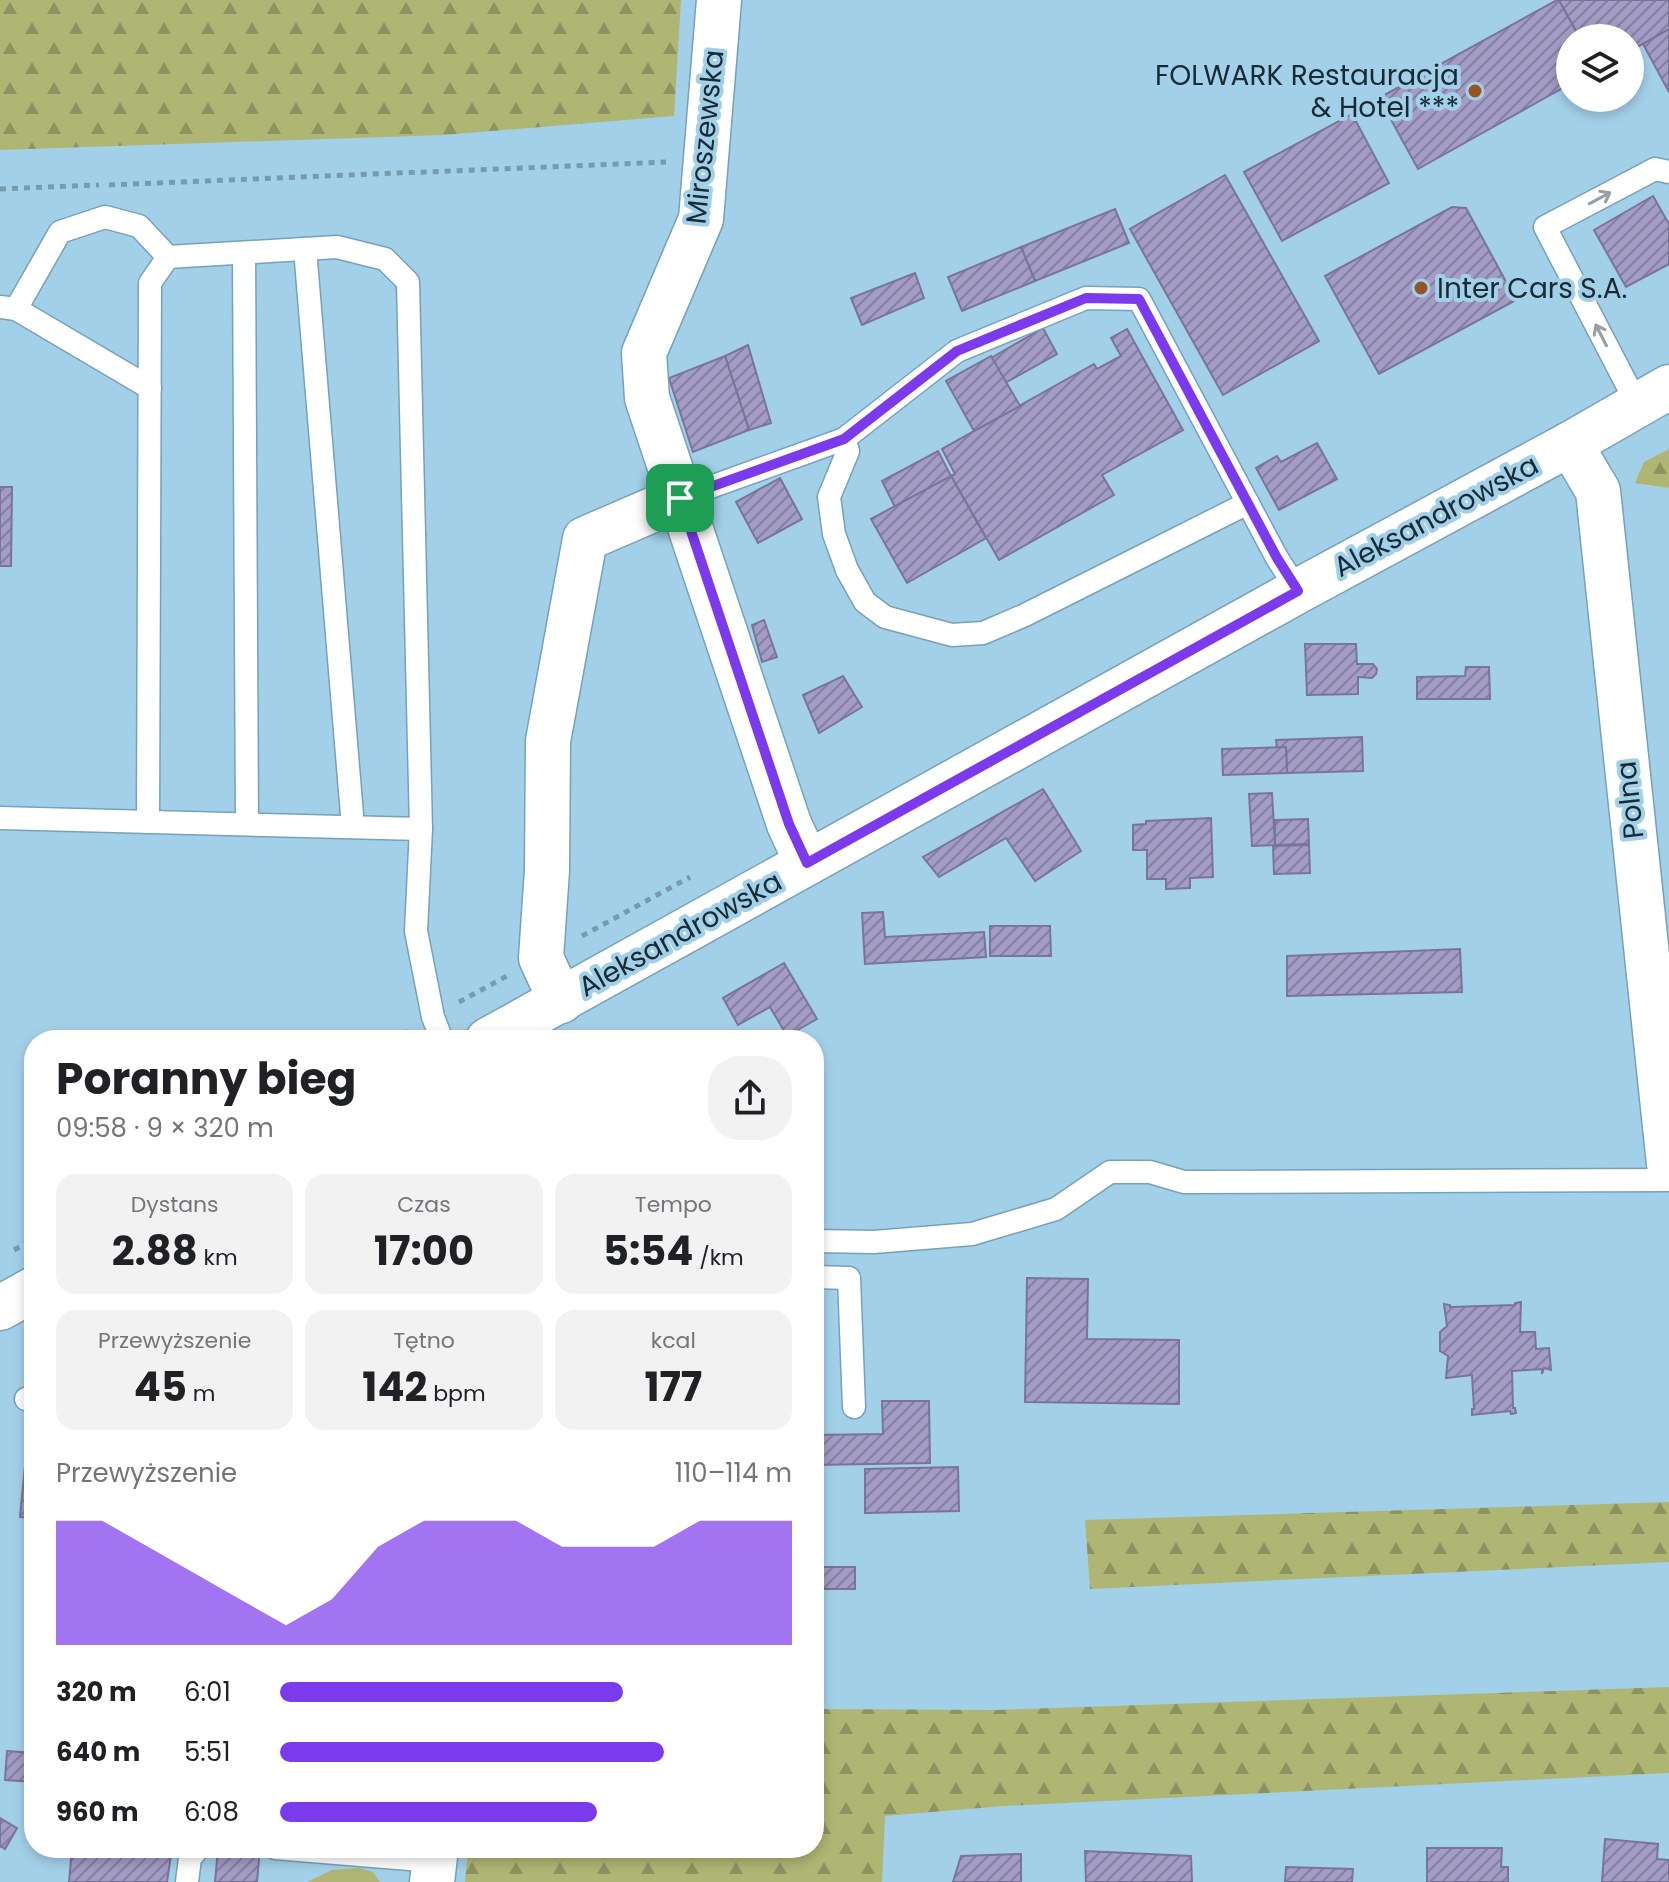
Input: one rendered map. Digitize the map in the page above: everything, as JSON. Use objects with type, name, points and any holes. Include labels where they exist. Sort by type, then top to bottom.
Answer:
[{"type":"street","name":"Miroszewska","points":[[719,0],[701,219],[644,353],[647,398],[789,824],[807,863]]},
{"type":"street","name":"Aleksandrowska","points":[[507,1030],[1653,396]]},
{"type":"street","name":"Polna","points":[[1570,444],[1598,491],[1669,1164]]},
{"type":"street","points":[[561,1001],[541,958],[547,870],[548,741],[585,539],[680,498]]},
{"type":"street","points":[[0,1308],[24,1295]]},
{"type":"lane","points":[[1653,396],[1545,227],[1655,169],[1669,172]]},
{"type":"lane","points":[[150,388],[8,308],[60,232],[105,217],[139,226],[168,257],[337,247],[385,259],[408,282],[421,829],[416,931],[438,1030]]},
{"type":"lane","points":[[305,249],[353,827]]},
{"type":"lane","points":[[244,253],[247,824]]},
{"type":"lane","points":[[148,822],[150,283],[168,257]]},
{"type":"lane","points":[[680,498],[844,439],[957,351],[1086,298],[1139,299],[1298,591]]},
{"type":"lane","points":[[844,439],[848,451],[829,497],[834,534],[847,570],[865,602],[885,617],[952,635],[983,633],[1025,615],[1248,503]]},
{"type":"lane","points":[[0,818],[421,829]]},
{"type":"lane","points":[[824,1241],[874,1242],[972,1234],[1056,1209],[1110,1172],[1150,1172],[1184,1182],[1669,1180]]},
{"type":"lane","points":[[824,1277],[849,1278],[854,1407]]},
{"type":"lane","points":[[187,1882],[190,1858]]},
{"type":"lane","points":[[374,1858],[434,1864]]},
{"type":"path","points":[[0,189],[667,162]]},
{"type":"green space","points":[[0,0],[681,0],[674,116],[444,135],[0,150]]},
{"type":"green space","points":[[1669,449],[1669,488],[1635,483],[1644,462]]},
{"type":"green space","points":[[1669,1502],[1669,1562],[1090,1589],[1085,1520]]},
{"type":"green space","points":[[1669,1687],[1669,1773],[1004,1806],[885,1816],[882,1882],[465,1882],[467,1858],[824,1858],[824,1709],[995,1710]]},
{"type":"green space","points":[[359,1868],[373,1872],[380,1882],[307,1882],[332,1870]]},
{"type":"building","name":"FOLWARK Restauracja & Hotel ***","points":[[1557,0],[1572,24],[1556,24],[1556,92],[1418,169],[1379,98]]},
{"type":"building","points":[[1559,0],[1669,0],[1669,29],[1644,43],[1644,24],[1572,24]]},
{"type":"building","points":[[1669,29],[1669,92],[1644,46]]},
{"type":"building","points":[[1352,114],[1389,183],[1282,241],[1244,172]]},
{"type":"building","points":[[1225,175],[1319,341],[1223,395],[1130,229]]},
{"type":"building","points":[[1653,196],[1669,224],[1669,264],[1626,287],[1594,230]]},
{"type":"building","name":"Inter Cars S.A.","points":[[1452,207],[1466,208],[1516,300],[1379,374],[1325,276]]},
{"type":"building","points":[[1115,209],[1129,243],[1035,281],[1021,247]]},
{"type":"building","points":[[1021,247],[1035,281],[962,311],[948,277]]},
{"type":"building","points":[[915,273],[924,298],[862,325],[851,298]]},
{"type":"building","points":[[1043,328],[1057,354],[1005,383],[991,358]]},
{"type":"building","points":[[1127,329],[1183,430],[1102,475],[1114,495],[999,560],[951,476],[955,474],[942,449],[1094,364],[1097,369],[1121,356],[1111,338]]},
{"type":"building","points":[[748,345],[771,423],[749,430],[725,356]]},
{"type":"building","points":[[725,356],[749,430],[693,452],[669,378]]},
{"type":"building","points":[[991,356],[1020,406],[974,431],[946,381]]},
{"type":"building","points":[[1317,443],[1337,479],[1279,510],[1256,468],[1277,456],[1281,462]]},
{"type":"building","points":[[938,451],[951,476],[895,507],[882,481]]},
{"type":"building","points":[[951,476],[986,538],[907,583],[871,519]]},
{"type":"building","points":[[780,478],[802,519],[758,543],[736,502]]},
{"type":"building","points":[[0,487],[12,487],[11,566],[0,566]]},
{"type":"building","points":[[764,620],[777,657],[762,662],[752,625]]},
{"type":"building","points":[[1305,644],[1356,644],[1357,664],[1373,664],[1376,674],[1372,678],[1358,677],[1358,694],[1307,695]]},
{"type":"building","points":[[1466,667],[1489,667],[1490,699],[1417,699],[1417,677],[1465,676]]},
{"type":"building","points":[[843,676],[862,707],[819,733],[803,695]]},
{"type":"building","points":[[1362,737],[1363,771],[1287,773],[1286,747],[1277,748],[1276,740]]},
{"type":"building","points":[[1286,747],[1287,773],[1223,775],[1222,749]]},
{"type":"building","points":[[1043,789],[1081,851],[1035,881],[1006,838],[939,877],[923,857]]},
{"type":"building","points":[[1272,793],[1275,845],[1252,846],[1249,794]]},
{"type":"building","points":[[1211,818],[1213,877],[1190,878],[1190,888],[1166,889],[1166,879],[1147,879],[1147,850],[1133,850],[1133,825],[1146,824],[1146,821]]},
{"type":"building","points":[[1308,819],[1309,844],[1275,845],[1275,820]]},
{"type":"building","points":[[1309,845],[1310,873],[1274,874],[1273,846]]},
{"type":"building","points":[[883,912],[885,937],[984,932],[986,957],[865,964],[862,913]]},
{"type":"building","points":[[990,926],[1050,926],[1051,956],[990,956]]},
{"type":"building","points":[[1460,949],[1462,992],[1287,996],[1287,956]]},
{"type":"building","points":[[784,963],[817,1019],[798,1030],[783,1030],[770,1007],[738,1025],[723,998]]},
{"type":"building","points":[[1027,1278],[1088,1279],[1087,1339],[1179,1340],[1179,1404],[1025,1402]]},
{"type":"building","points":[[1521,1302],[1520,1332],[1535,1332],[1536,1349],[1549,1348],[1551,1370],[1544,1368],[1542,1374],[1542,1369],[1512,1371],[1513,1408],[1516,1413],[1472,1415],[1472,1375],[1446,1378],[1448,1356],[1440,1351],[1440,1332],[1447,1326],[1444,1304],[1450,1307],[1515,1305]]},
{"type":"building","points":[[882,1401],[929,1401],[930,1463],[824,1465],[824,1435],[883,1434]]},
{"type":"building","points":[[958,1467],[959,1511],[865,1513],[865,1469]]},
{"type":"building","points":[[24,1476],[24,1518],[20,1517]]},
{"type":"building","points":[[824,1567],[855,1567],[855,1589],[824,1589]]},
{"type":"building","points":[[7,1751],[24,1752],[24,1781],[5,1780]]},
{"type":"building","points":[[0,1818],[17,1828],[5,1849],[0,1846]]},
{"type":"building","points":[[1605,1839],[1658,1844],[1657,1859],[1669,1860],[1669,1882],[1602,1882]]},
{"type":"building","points":[[1427,1848],[1502,1848],[1501,1867],[1508,1867],[1508,1882],[1427,1882]]},
{"type":"building","points":[[1085,1851],[1191,1856],[1192,1882],[1086,1882]]},
{"type":"building","points":[[1021,1854],[1021,1882],[953,1882],[961,1856]]},
{"type":"building","points":[[71,1858],[171,1858],[167,1882],[69,1882]]},
{"type":"building","points":[[217,1858],[259,1858],[257,1882],[215,1882]]},
{"type":"building","points":[[1286,1867],[1353,1869],[1352,1882],[1285,1882]]},
{"type":"place","name":"FOLWARK Restauracja & Hotel ***","points":[[1475,91]]},
{"type":"place","name":"Inter Cars S.A.","points":[[1421,288]]},
{"type":"route","points":[[1086,298],[1139,299],[1277,558],[1298,591],[807,863],[789,824],[680,498],[844,439],[957,351],[1086,298]]}]
